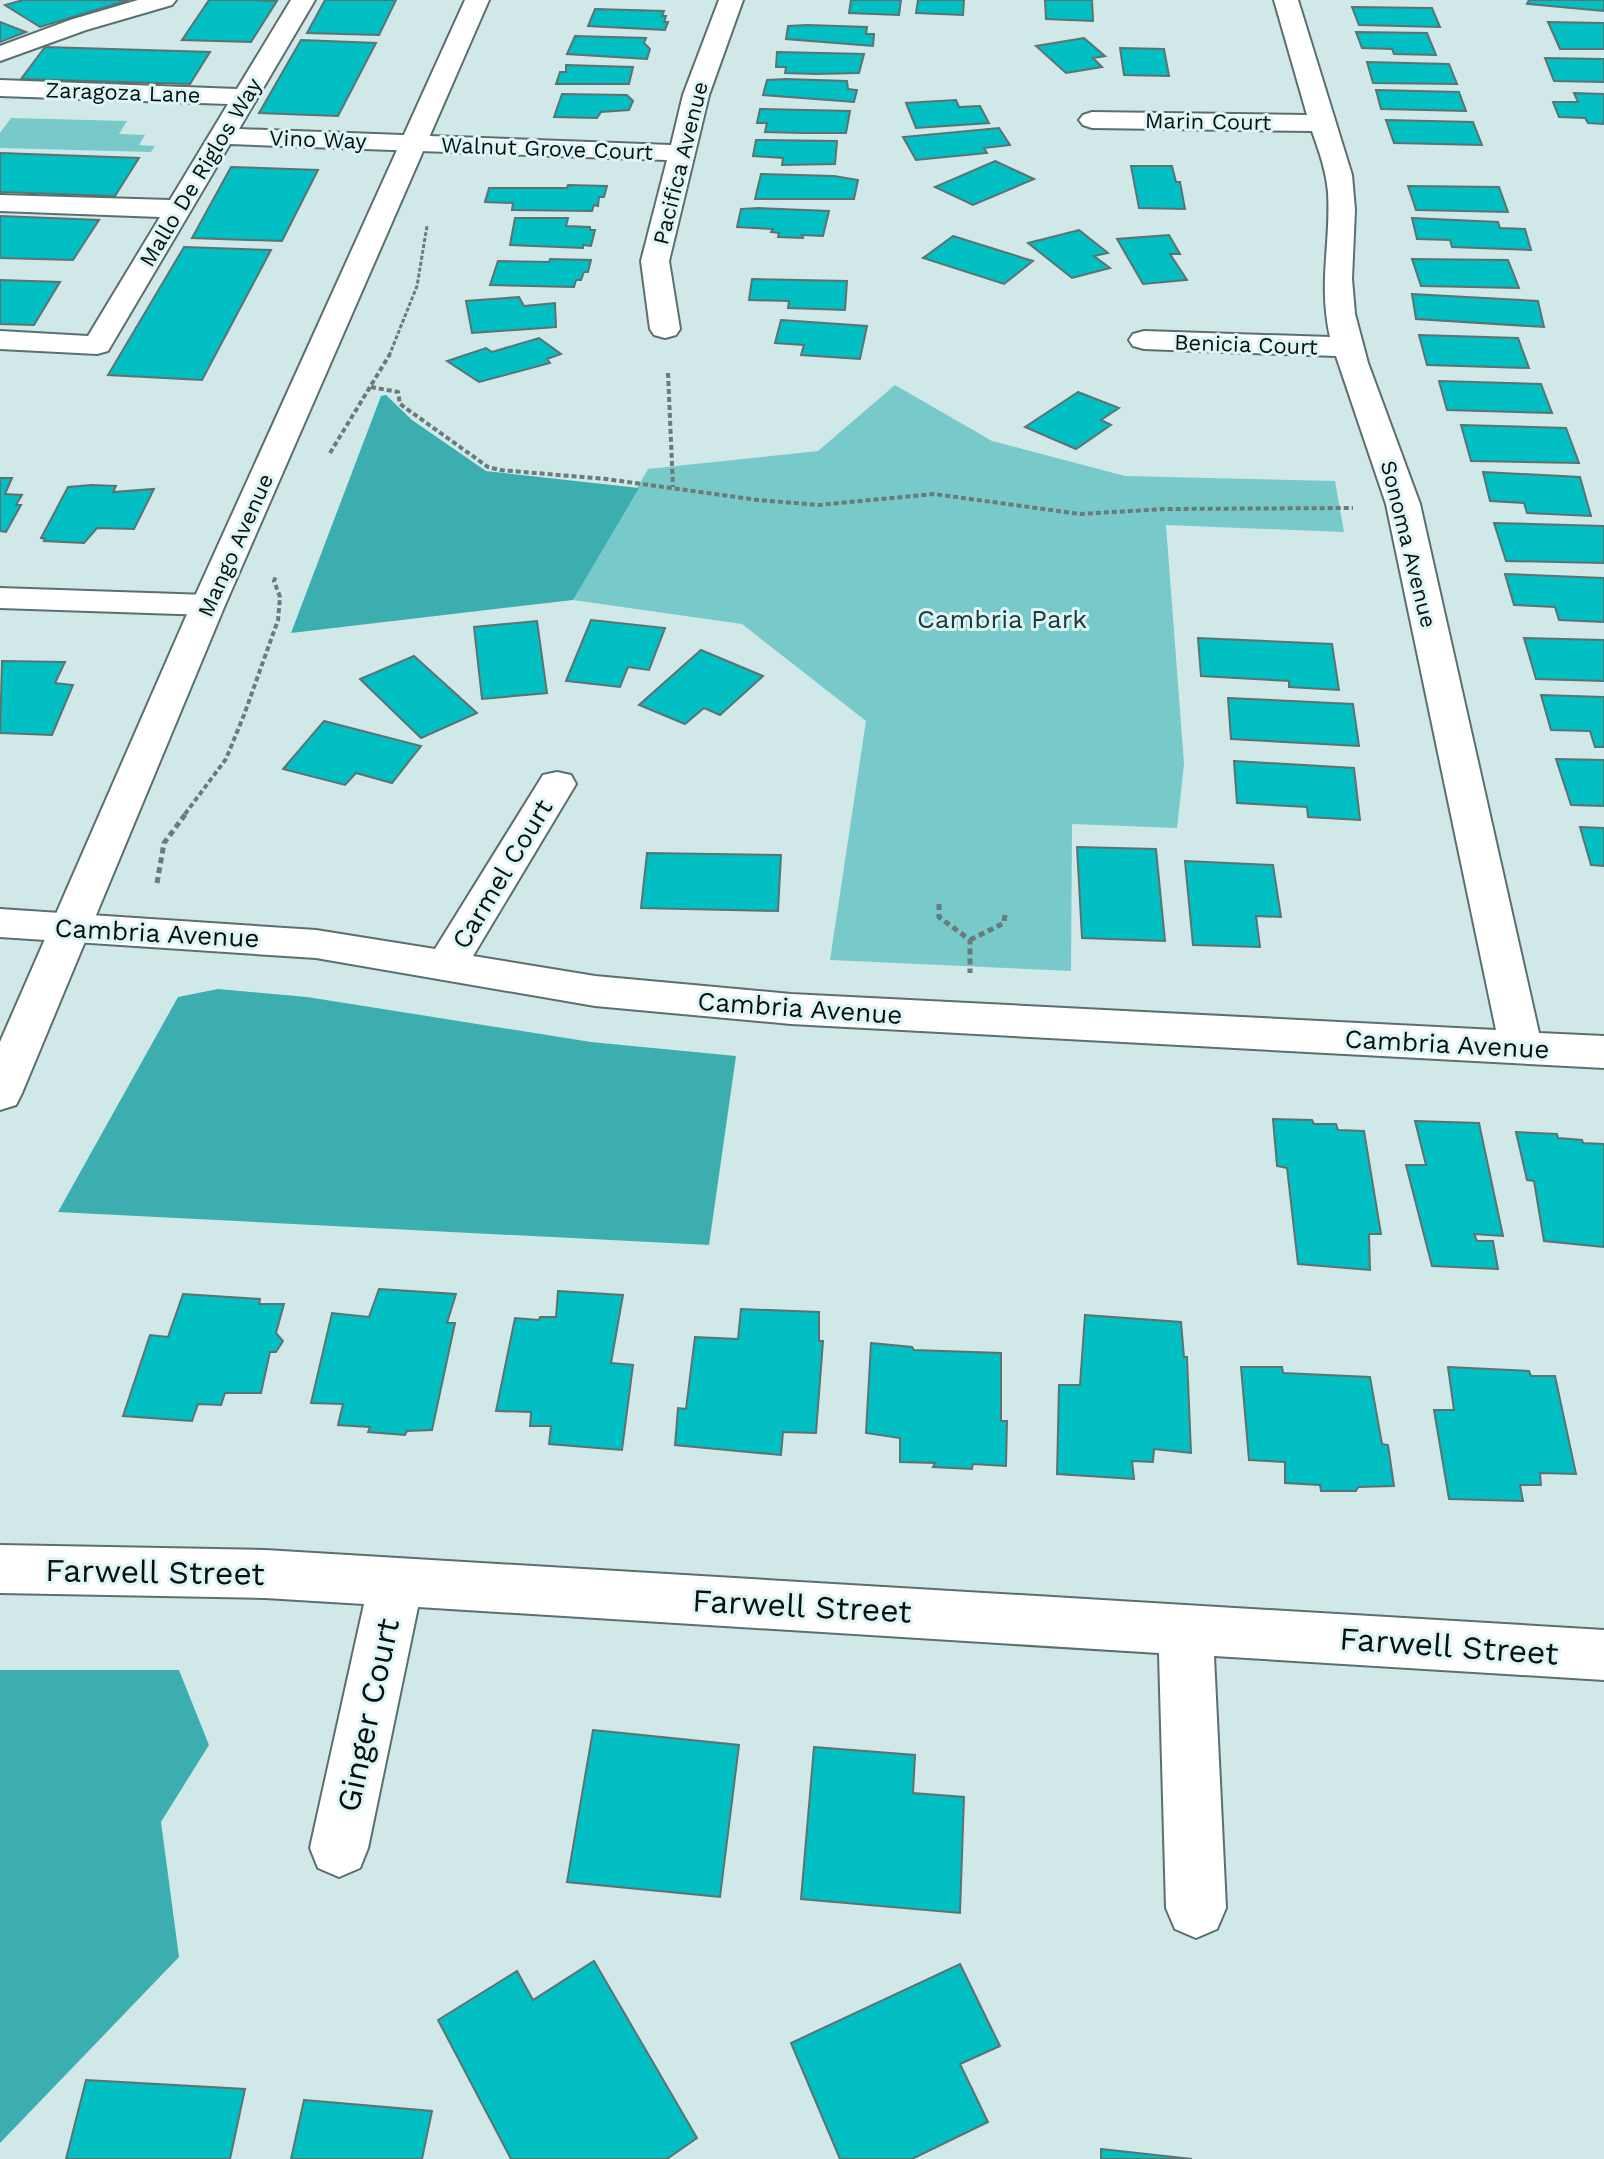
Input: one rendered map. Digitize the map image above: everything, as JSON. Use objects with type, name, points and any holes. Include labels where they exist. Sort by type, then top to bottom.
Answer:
[{"type":"street","points":[[0,54],[78,25],[164,0]]},
{"type":"street","name":"Mallo De Riglos Way","points":[[0,340],[97,345],[303,0]]},
{"type":"street","name":"Mango Avenue","points":[[0,1093],[208,605],[477,0]]},
{"type":"street","name":"Pacifica Avenue","points":[[665,329],[655,261],[679,153],[712,45],[731,0]]},
{"type":"street","name":"Sonoma Avenue","points":[[1286,0],[1339,172],[1343,210],[1337,266],[1339,309],[1368,413],[1389,457],[1403,504],[1521,1048]]},
{"type":"street","name":"Zaragoza Lane","points":[[0,88],[245,97]]},
{"type":"street","name":"Marin Court","points":[[1092,120],[1323,123]]},
{"type":"street","name":"Vino Way","points":[[222,136],[415,143]]},
{"type":"street","name":"Walnut Grove Court","points":[[415,143],[679,153]]},
{"type":"street","points":[[0,203],[178,209]]},
{"type":"street","name":"Benicia Court","points":[[1144,340],[1348,347]]},
{"type":"street","points":[[0,598],[208,605]]},
{"type":"street","name":"Carmel Court","points":[[447,964],[557,784]]},
{"type":"street","name":"Cambria Avenue","points":[[0,923],[316,944],[595,991],[791,1009],[1604,1052]]},
{"type":"street","name":"Farwell Street","points":[[0,1569],[265,1574],[1604,1655]]},
{"type":"street","name":"Ginger Court","points":[[339,1848],[396,1582]]},
{"type":"street","points":[[1186,1629],[1196,1908]]},
{"type":"path","points":[[326,459],[371,387],[414,297],[427,243],[428,218]]},
{"type":"path","points":[[668,373],[673,487]]},
{"type":"path","points":[[371,387],[398,392],[400,404],[488,467],[673,487],[758,500],[819,505],[934,494],[1047,512],[1080,514],[1164,509],[1362,507]]},
{"type":"path","points":[[157,883],[164,843],[226,759],[244,715],[278,620],[280,597],[274,581],[280,566]]},
{"type":"path","points":[[939,904],[939,917],[970,940]]},
{"type":"path","points":[[970,940],[1004,923],[1005,914]]},
{"type":"path","points":[[970,940],[970,978]]},
{"type":"green space","points":[[11,118],[127,121],[119,134],[145,135],[139,145],[155,146],[151,152],[0,148],[0,133]]},
{"type":"green space","name":"Cambria Park","points":[[895,385],[992,441],[1125,476],[1335,481],[1344,532],[1166,525],[1184,764],[1177,828],[1072,824],[1071,971],[830,960],[866,721],[742,624],[573,600],[648,469],[818,451]]},
{"type":"shaded area","points":[[386,395],[412,420],[486,471],[639,488],[573,600],[291,633],[381,396]]},
{"type":"shaded area","points":[[218,989],[307,997],[591,1042],[736,1056],[709,1245],[58,1212],[178,997]]},
{"type":"shaded area","points":[[0,1670],[179,1670],[209,1745],[161,1822],[179,1957],[0,2143]]},
{"type":"building","points":[[23,0],[129,0],[40,27],[5,5]]},
{"type":"building","points":[[209,0],[277,1],[251,42],[182,40]]},
{"type":"building","points":[[325,0],[396,0],[379,35],[307,33]]},
{"type":"building","points":[[851,0],[901,0],[899,15],[849,13]]},
{"type":"building","points":[[918,0],[964,0],[963,15],[916,13]]},
{"type":"building","points":[[1045,0],[1092,0],[1093,21],[1046,19]]},
{"type":"building","points":[[1529,0],[1604,0],[1604,11],[1527,4]]},
{"type":"building","points":[[1352,7],[1432,8],[1440,27],[1359,25]]},
{"type":"building","points":[[595,9],[664,11],[664,22],[668,22],[665,30],[588,26]]},
{"type":"building","points":[[0,22],[26,32],[0,42]]},
{"type":"building","points":[[1548,22],[1604,23],[1604,49],[1560,49]]},
{"type":"building","points":[[788,26],[867,27],[866,34],[874,34],[873,46],[786,39]]},
{"type":"building","points":[[1356,32],[1427,33],[1436,55],[1394,54],[1392,49],[1362,48]]},
{"type":"building","points":[[575,36],[646,38],[644,43],[650,49],[647,59],[567,54]]},
{"type":"building","points":[[1084,38],[1105,56],[1093,58],[1102,67],[1066,73],[1036,46]]},
{"type":"building","points":[[301,40],[376,43],[338,116],[259,113]]},
{"type":"building","points":[[45,47],[210,52],[190,84],[21,79]]},
{"type":"building","points":[[1120,48],[1164,49],[1169,76],[1124,75]]},
{"type":"building","points":[[777,52],[864,54],[859,73],[816,74],[785,73],[786,67],[776,67]]},
{"type":"building","points":[[1545,58],[1604,59],[1604,82],[1554,81]]},
{"type":"building","points":[[1367,62],[1449,64],[1457,84],[1373,83]]},
{"type":"building","points":[[566,65],[633,67],[629,84],[556,84],[560,72],[566,72]]},
{"type":"building","points":[[767,80],[847,81],[848,89],[857,90],[854,102],[763,95]]},
{"type":"building","points":[[1376,90],[1459,92],[1466,111],[1381,109]]},
{"type":"building","points":[[1574,93],[1604,94],[1604,124],[1588,123],[1585,118],[1559,117],[1553,102],[1578,102]]},
{"type":"building","points":[[562,94],[627,95],[633,101],[629,110],[601,112],[597,118],[554,117]]},
{"type":"building","points":[[956,100],[959,107],[980,106],[989,123],[916,128],[906,103]]},
{"type":"building","points":[[760,109],[850,111],[846,133],[802,133],[765,132],[767,123],[757,123]]},
{"type":"building","points":[[1386,120],[1473,122],[1482,145],[1394,143]]},
{"type":"building","points":[[999,128],[1010,145],[984,148],[987,153],[916,160],[903,137]]},
{"type":"building","points":[[756,140],[837,141],[835,164],[782,165],[783,158],[753,156]]},
{"type":"building","points":[[0,153],[139,158],[115,196],[0,192]]},
{"type":"building","points":[[995,161],[1034,179],[973,205],[935,187]]},
{"type":"building","points":[[1131,166],[1172,166],[1176,182],[1180,182],[1185,209],[1139,208]]},
{"type":"building","points":[[231,167],[318,170],[282,241],[192,238]]},
{"type":"building","points":[[761,174],[834,176],[858,180],[854,199],[755,199]]},
{"type":"building","points":[[568,185],[607,186],[604,197],[599,197],[598,206],[594,205],[592,211],[512,210],[513,203],[485,202],[489,188],[567,188]]},
{"type":"building","points":[[1408,186],[1499,187],[1508,212],[1416,210]]},
{"type":"building","points":[[741,209],[829,211],[823,236],[802,235],[803,238],[778,237],[779,233],[771,232],[773,229],[737,227]]},
{"type":"building","points":[[0,216],[99,220],[73,260],[0,258]]},
{"type":"building","points":[[515,218],[568,218],[566,226],[595,230],[591,246],[510,245]]},
{"type":"building","points":[[1412,218],[1498,222],[1500,228],[1525,229],[1531,250],[1452,247],[1450,240],[1417,239]]},
{"type":"building","points":[[1079,230],[1108,253],[1094,256],[1110,268],[1072,278],[1028,243]]},
{"type":"building","points":[[1169,235],[1180,254],[1170,254],[1187,280],[1143,284],[1117,239]]},
{"type":"building","points":[[953,236],[1033,261],[1004,284],[923,258]]},
{"type":"building","points":[[184,247],[271,250],[202,380],[108,375]]},
{"type":"building","points":[[550,259],[591,260],[588,272],[584,272],[581,280],[576,280],[574,287],[490,285],[498,261],[549,262]]},
{"type":"building","points":[[1412,259],[1508,260],[1519,288],[1421,286]]},
{"type":"building","points":[[752,279],[847,281],[845,310],[788,308],[789,301],[749,300]]},
{"type":"building","points":[[0,280],[60,282],[34,325],[0,324]]},
{"type":"building","points":[[1412,294],[1538,301],[1544,327],[1416,319]]},
{"type":"building","points":[[519,297],[524,306],[555,303],[556,327],[472,333],[466,301]]},
{"type":"building","points":[[781,320],[867,326],[860,359],[801,355],[804,345],[775,343]]},
{"type":"building","points":[[1419,335],[1518,338],[1529,368],[1427,365]]},
{"type":"building","points":[[539,338],[561,354],[547,359],[550,363],[479,382],[447,361],[486,348],[492,352]]},
{"type":"building","points":[[1439,381],[1541,384],[1552,413],[1447,410]]},
{"type":"building","points":[[1078,392],[1119,408],[1101,420],[1111,425],[1076,449],[1025,427]]},
{"type":"building","points":[[1461,425],[1566,428],[1579,463],[1471,461]]},
{"type":"building","points":[[1483,472],[1580,477],[1591,516],[1527,513],[1524,503],[1490,501]]},
{"type":"building","points":[[0,478],[12,478],[5,494],[22,495],[16,505],[21,505],[6,532],[0,531]]},
{"type":"building","points":[[116,486],[113,492],[154,489],[134,529],[97,528],[84,543],[44,541],[41,538],[68,487]]},
{"type":"building","points":[[1494,523],[1604,526],[1604,563],[1506,561]]},
{"type":"building","points":[[1505,574],[1604,578],[1604,622],[1559,620],[1555,607],[1514,605]]},
{"type":"building","points":[[591,620],[665,628],[649,670],[628,667],[620,687],[566,681]]},
{"type":"building","points":[[537,621],[547,693],[482,699],[474,627]]},
{"type":"building","points":[[1198,638],[1332,644],[1339,690],[1289,687],[1289,681],[1201,676]]},
{"type":"building","points":[[1524,638],[1604,640],[1604,681],[1536,679]]},
{"type":"building","points":[[701,650],[763,676],[720,715],[704,708],[685,724],[639,705]]},
{"type":"building","points":[[414,656],[477,713],[421,738],[360,679]]},
{"type":"building","points":[[2,661],[65,662],[55,683],[73,685],[52,735],[0,733]]},
{"type":"building","points":[[1541,695],[1604,697],[1604,747],[1595,747],[1590,731],[1551,730]]},
{"type":"building","points":[[1228,698],[1353,704],[1359,746],[1231,739]]},
{"type":"building","points":[[324,721],[421,746],[392,783],[356,773],[345,785],[283,769]]},
{"type":"building","points":[[1556,759],[1604,760],[1604,806],[1571,805]]},
{"type":"building","points":[[1234,761],[1354,768],[1360,820],[1308,817],[1307,807],[1237,803]]},
{"type":"building","points":[[1580,827],[1604,828],[1604,866],[1591,865]]},
{"type":"building","points":[[1077,847],[1156,849],[1165,941],[1082,938]]},
{"type":"building","points":[[647,853],[781,855],[778,911],[641,908]]},
{"type":"building","points":[[1185,861],[1273,865],[1281,917],[1256,916],[1260,947],[1193,945]]},
{"type":"building","points":[[1273,1119],[1312,1120],[1314,1124],[1336,1124],[1338,1130],[1364,1131],[1381,1234],[1369,1234],[1370,1270],[1298,1264],[1287,1168],[1277,1166]]},
{"type":"building","points":[[1415,1121],[1479,1123],[1503,1236],[1474,1234],[1477,1241],[1493,1241],[1498,1269],[1432,1266],[1406,1165],[1426,1165]]},
{"type":"building","points":[[1516,1132],[1557,1134],[1558,1138],[1604,1144],[1604,1247],[1544,1241],[1534,1181],[1527,1180]]},
{"type":"building","points":[[379,1289],[456,1294],[447,1323],[455,1323],[432,1430],[407,1431],[405,1435],[368,1432],[370,1427],[338,1425],[343,1404],[311,1403],[332,1313],[369,1317]]},
{"type":"building","points":[[558,1291],[623,1295],[611,1363],[633,1365],[622,1450],[549,1444],[551,1426],[530,1426],[531,1412],[496,1411],[515,1318],[539,1320],[540,1317],[556,1317]]},
{"type":"building","points":[[183,1294],[260,1299],[259,1304],[284,1304],[276,1333],[283,1341],[276,1352],[270,1352],[261,1393],[225,1393],[221,1405],[198,1404],[192,1421],[123,1416],[150,1335],[168,1337]]},
{"type":"building","points":[[741,1309],[819,1312],[819,1341],[823,1341],[816,1433],[783,1432],[781,1455],[675,1445],[678,1408],[686,1409],[695,1337],[738,1339]]},
{"type":"building","points":[[1085,1315],[1181,1322],[1184,1357],[1187,1357],[1191,1453],[1154,1449],[1153,1462],[1132,1461],[1134,1479],[1057,1474],[1059,1385],[1080,1385]]},
{"type":"building","points":[[871,1343],[912,1347],[914,1350],[1001,1353],[1001,1421],[1007,1421],[1006,1466],[973,1464],[972,1469],[900,1462],[900,1438],[866,1433]]},
{"type":"building","points":[[1241,1367],[1282,1367],[1283,1373],[1370,1377],[1382,1444],[1388,1445],[1394,1486],[1321,1491],[1320,1485],[1285,1483],[1285,1462],[1249,1460]]},
{"type":"building","points":[[1448,1367],[1529,1371],[1531,1376],[1555,1376],[1576,1474],[1540,1473],[1541,1485],[1520,1485],[1523,1501],[1449,1499],[1434,1410],[1454,1410]]},
{"type":"building","points":[[593,1730],[739,1745],[720,1897],[567,1882]]},
{"type":"building","points":[[814,1747],[915,1755],[913,1793],[964,1797],[960,1913],[801,1899]]},
{"type":"building","points":[[594,1961],[697,2138],[667,2159],[511,2159],[438,2020],[517,1971],[533,2000]]},
{"type":"building","points":[[960,1964],[1000,2046],[960,2064],[988,2122],[912,2159],[840,2159],[791,2043]]},
{"type":"building","points":[[86,2080],[245,2089],[230,2159],[66,2159]]},
{"type":"building","points":[[304,2100],[432,2111],[422,2159],[291,2159]]},
{"type":"building","points":[[1101,2149],[1192,2159],[1101,2159]]}]
